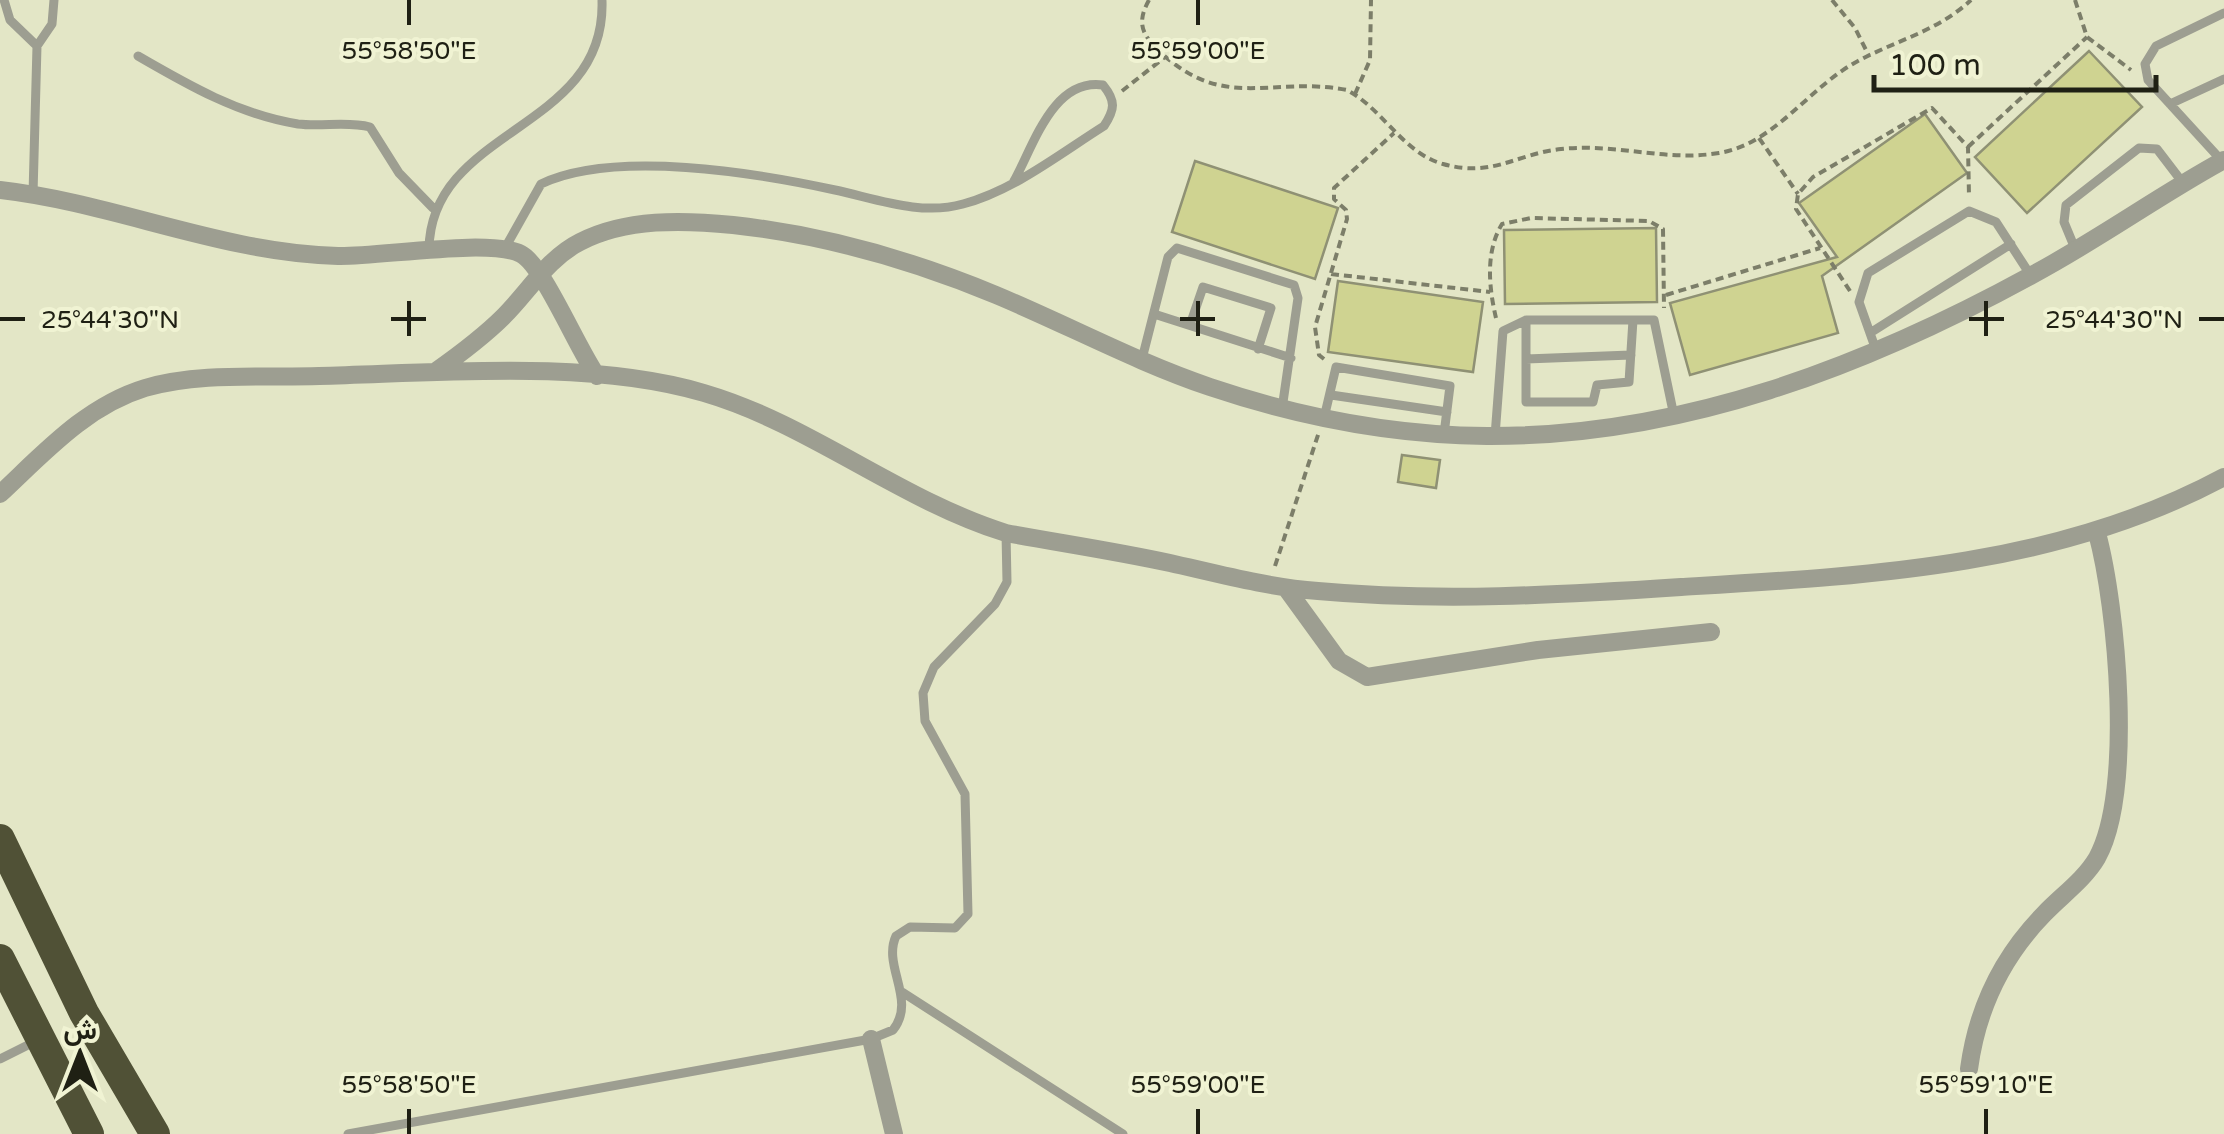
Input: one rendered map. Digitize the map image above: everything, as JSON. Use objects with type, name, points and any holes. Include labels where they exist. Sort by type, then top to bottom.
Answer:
[{"type":"highway","points":[[0,838],[84,1013],[155,1134]]},
{"type":"highway","points":[[0,958],[82,1126]]},
{"type":"street","points":[[436,371],[482,337],[540,275],[578,243],[622,228],[708,222],[854,246],[915,265],[994,294],[1141,362],[1282,410],[1444,434],[1495,436],[1618,426],[1674,416],[1794,383],[1877,352],[2031,276],[2223,161]]},
{"type":"street","points":[[0,190],[34,194],[278,252],[344,256],[505,248],[525,256],[540,275],[597,376]]},
{"type":"street","points":[[0,494],[88,415],[145,388],[208,379],[436,371],[597,376],[664,383],[752,410],[929,505],[1006,533],[1277,587],[1387,594],[1561,595],[1773,582],[1980,559],[2097,533],[2180,501],[2224,478]]},
{"type":"street","points":[[1970,1069],[1973,1040],[1994,982],[2027,932],[2096,860],[2108,823],[2116,745],[2116,674],[2110,579],[2097,533]]},
{"type":"street","points":[[1277,587],[1339,662],[1367,676],[1555,648],[1710,632]]},
{"type":"street","points":[[871,1039],[894,1134]]},
{"type":"lane","points":[[4,0],[10,20],[37,46]]},
{"type":"lane","points":[[34,194],[37,46],[52,24],[54,0]]},
{"type":"lane","points":[[429,252],[434,208],[464,168],[550,104],[582,71],[600,30],[602,1]]},
{"type":"lane","points":[[2223,161],[2148,80],[2145,64],[2156,46],[2224,12]]},
{"type":"lane","points":[[138,56],[202,92],[260,115],[300,124],[365,125],[375,129],[399,173],[434,208]]},
{"type":"lane","points":[[2170,104],[2224,80]]},
{"type":"lane","points":[[505,248],[541,184],[589,169],[754,173],[920,209],[964,204],[1014,181],[1104,126],[1113,112],[1113,98],[1103,85],[1088,83],[1072,88],[1055,106],[1014,181]]},
{"type":"lane","points":[[2076,250],[2064,222],[2066,205],[2139,148],[2157,148],[2183,183]]},
{"type":"lane","points":[[1877,352],[1859,302],[1868,273],[1969,211],[1996,222],[2031,276]]},
{"type":"lane","points":[[1870,333],[2011,244]]},
{"type":"lane","points":[[1141,362],[1168,257],[1177,248],[1294,285],[1298,298],[1282,410]]},
{"type":"lane","points":[[1190,326],[1202,287],[1271,308],[1258,349]]},
{"type":"lane","points":[[1154,314],[1292,358]]},
{"type":"lane","points":[[1526,320],[1526,402],[1593,402],[1597,385],[1629,382],[1633,320]]},
{"type":"lane","points":[[1495,436],[1503,331],[1526,320],[1654,320],[1674,416]]},
{"type":"lane","points":[[1526,359],[1631,355]]},
{"type":"lane","points":[[1324,418],[1336,368],[1450,386],[1444,434]]},
{"type":"lane","points":[[1331,395],[1447,412]]},
{"type":"lane","points":[[348,1134],[871,1039],[898,1024],[902,992],[891,952],[896,936],[910,927],[955,928],[968,914],[965,794],[925,721],[923,693],[934,667],[1007,582],[1006,533]]},
{"type":"lane","points":[[902,992],[1123,1134]]},
{"type":"lane","points":[[0,1060],[40,1039]]},
{"type":"path","points":[[1148,0],[1141,28],[1165,57],[1189,76],[1214,87],[1332,87],[1356,92],[1394,133],[1437,163],[1472,170],[1506,166],[1554,150],[1605,145],[1690,158],[1726,152],[1759,138],[1868,54],[1949,21],[1971,0]]},
{"type":"path","points":[[1356,92],[1370,60],[1371,0]]},
{"type":"path","points":[[1832,0],[1855,28],[1868,54]]},
{"type":"path","points":[[2075,0],[2087,37],[2148,80]]},
{"type":"path","points":[[1968,147],[2087,37]]},
{"type":"path","points":[[1113,98],[1165,57]]},
{"type":"path","points":[[1859,302],[1796,209],[1798,194],[1813,177],[1925,110],[1938,112],[1968,147],[1969,211]]},
{"type":"path","points":[[1336,368],[1319,355],[1315,327],[1347,219],[1346,210],[1334,200],[1334,188],[1394,133]]},
{"type":"path","points":[[1759,138],[1798,194]]},
{"type":"path","points":[[1503,331],[1490,292],[1493,240],[1502,224],[1531,218],[1649,221],[1663,229],[1666,295],[1663,311],[1654,320]]},
{"type":"path","points":[[1666,295],[1820,248]]},
{"type":"path","points":[[1331,274],[1490,292]]},
{"type":"path","points":[[1277,587],[1324,418]]},
{"type":"building","points":[[2089,51],[2142,107],[2027,213],[1975,157]]},
{"type":"building","points":[[1925,114],[1967,173],[1822,276],[1838,333],[1690,375],[1670,303],[1837,257],[1799,203]]},
{"type":"building","points":[[1195,161],[1338,208],[1315,279],[1172,232]]},
{"type":"building","points":[[1656,228],[1657,302],[1505,304],[1504,230]]},
{"type":"building","points":[[1338,281],[1483,302],[1473,372],[1328,352]]},
{"type":"building","points":[[1402,455],[1440,460],[1436,488],[1398,482]]}]
